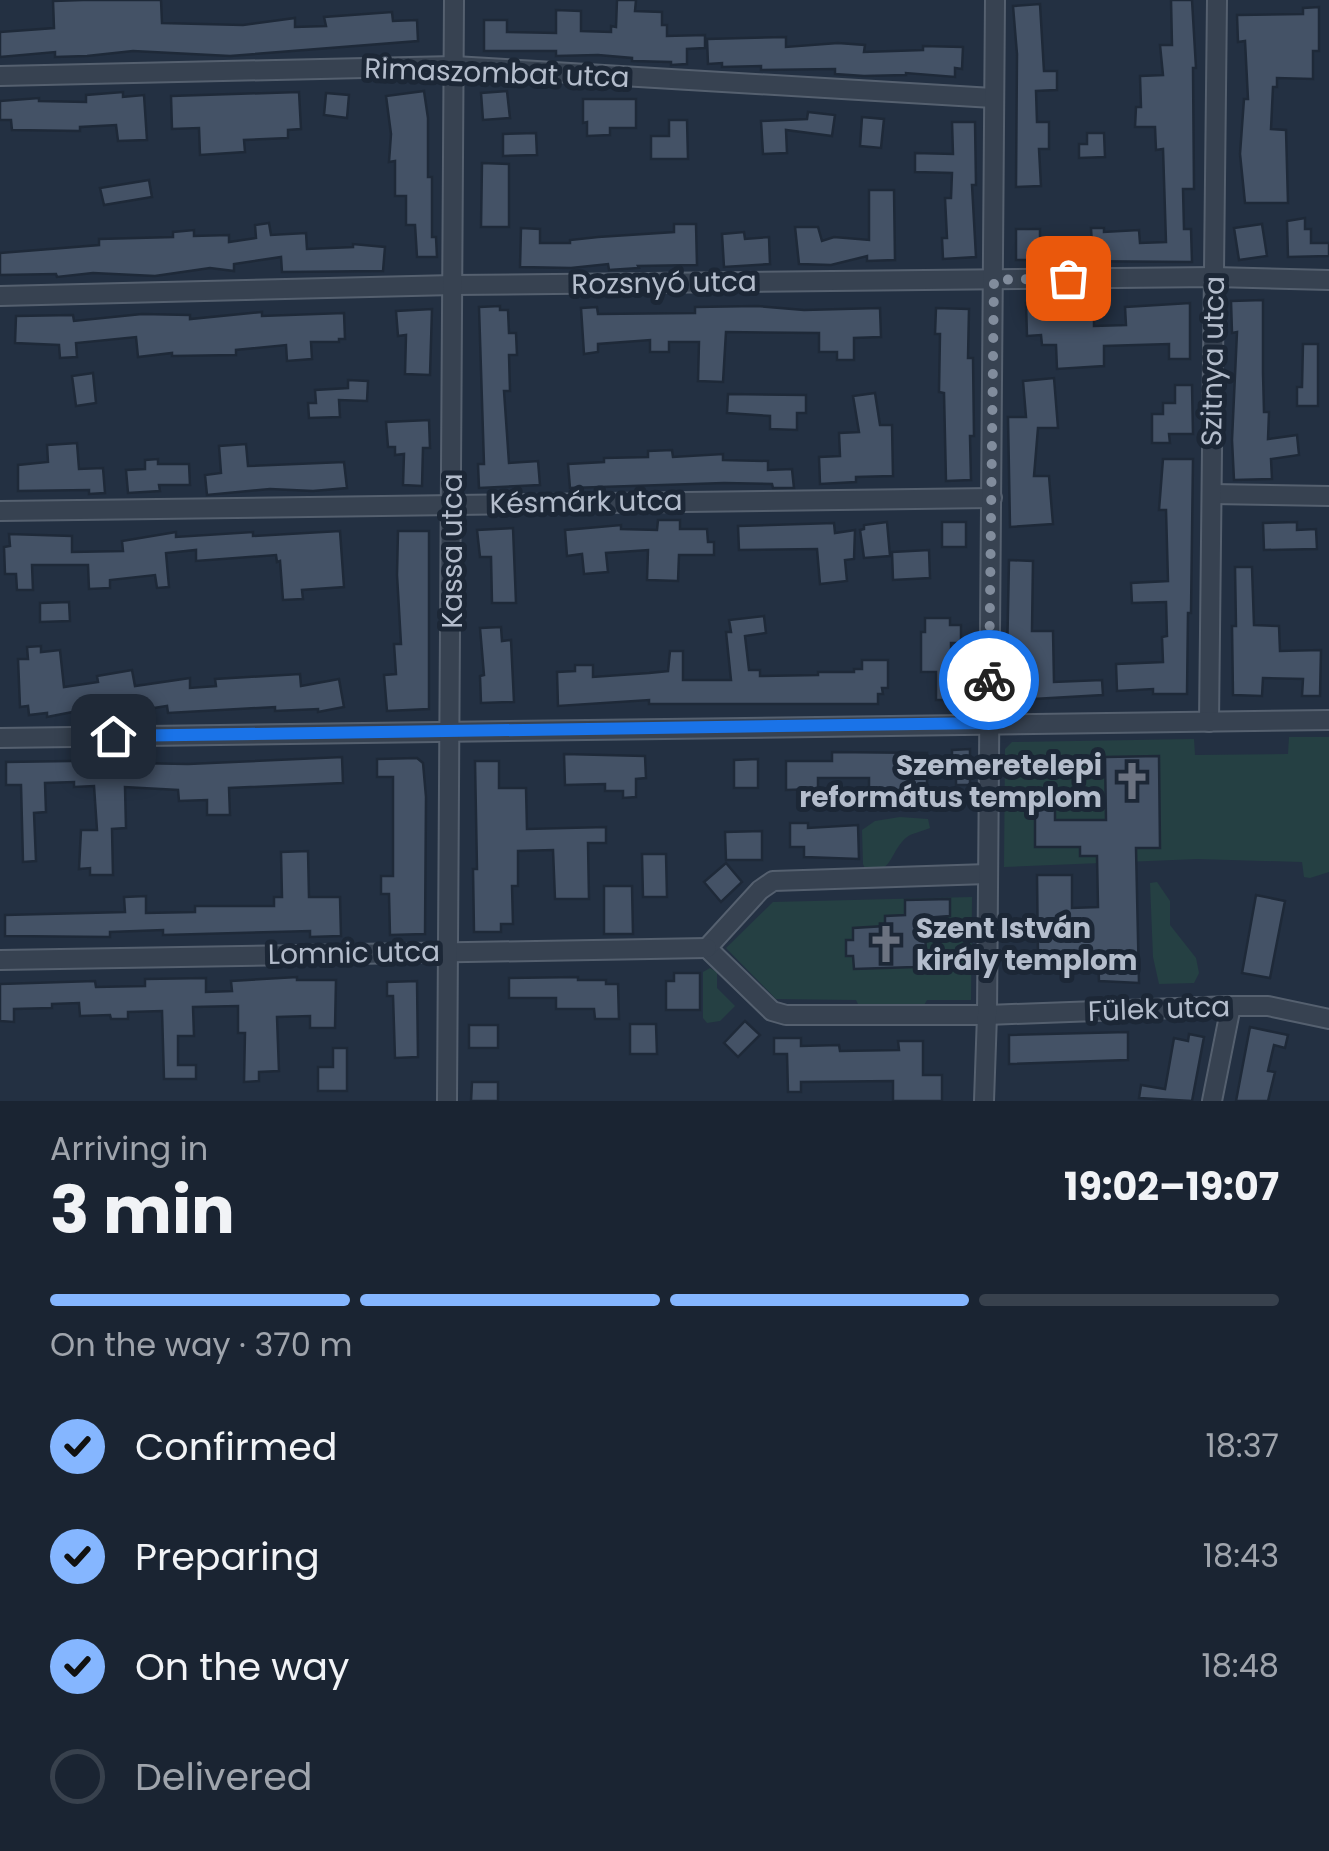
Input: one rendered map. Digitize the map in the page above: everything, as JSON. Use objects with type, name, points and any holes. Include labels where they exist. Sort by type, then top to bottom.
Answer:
[{"type":"street","name":"Kassa utca","points":[[446,1101],[454,0]]},
{"type":"street","points":[[984,1101],[995,0]]},
{"type":"street","name":"Szitnya utca","points":[[1210,722],[1216,0]]},
{"type":"street","name":"Rimaszombat utca","points":[[0,76],[454,66],[993,98]]},
{"type":"street","name":"Rozsnyó utca","points":[[0,296],[1215,276],[1329,280]]},
{"type":"street","points":[[1212,494],[1329,496]]},
{"type":"street","name":"Késmárk utca","points":[[0,511],[992,498]]},
{"type":"street","points":[[0,738],[1329,720]]},
{"type":"street","points":[[707,948],[773,881],[988,874]]},
{"type":"street","name":"Lomnic utca","points":[[0,960],[707,948]]},
{"type":"street","name":"Fülek utca","points":[[707,948],[772,1011],[786,1016],[1268,1006],[1329,1019]]},
{"type":"street","points":[[1212,1101],[1232,1006]]},
{"type":"green space","points":[[1289,737],[1329,737],[1329,872],[1310,878],[1304,877],[1302,862],[1197,859],[1004,867],[1005,749],[1012,742],[1194,739],[1195,755],[1288,754]]},
{"type":"green space","points":[[900,817],[928,819],[930,828],[901,842],[881,869],[866,871],[862,830],[875,821]]},
{"type":"green space","points":[[1157,882],[1170,901],[1170,925],[1196,958],[1199,973],[1194,983],[1159,984],[1153,957],[1150,883]]},
{"type":"green space","points":[[972,897],[971,1000],[927,1000],[920,1012],[862,1012],[856,1000],[776,999],[726,948],[773,902]]},
{"type":"green space","points":[[710,968],[717,972],[717,988],[735,1006],[720,1021],[707,1023],[703,1018],[703,972]]},
{"type":"building","points":[[161,0],[162,23],[243,25],[295,18],[295,27],[326,26],[324,17],[392,12],[393,21],[417,20],[418,41],[230,56],[133,51],[0,57],[0,32],[54,28],[53,1]]},
{"type":"building","points":[[617,0],[636,0],[635,11],[662,12],[667,36],[705,35],[705,48],[687,49],[687,64],[671,65],[598,55],[556,56],[556,51],[484,51],[484,20],[507,20],[507,32],[556,33],[556,10],[581,11],[581,31],[611,32],[611,26],[616,27]]},
{"type":"building","points":[[1171,0],[1192,0],[1196,68],[1194,189],[1183,189],[1184,229],[1191,229],[1192,262],[1066,261],[1066,246],[1092,246],[1091,228],[1104,228],[1104,232],[1139,230],[1140,243],[1166,242],[1163,149],[1156,150],[1155,127],[1135,127],[1136,107],[1141,107],[1140,76],[1163,75],[1160,45],[1172,45]]},
{"type":"building","points":[[1040,4],[1044,71],[1057,71],[1057,90],[1036,91],[1037,122],[1049,122],[1049,149],[1039,149],[1041,186],[1016,187],[1017,54],[1013,6]]},
{"type":"building","points":[[1319,7],[1319,51],[1313,51],[1313,79],[1277,78],[1277,87],[1273,87],[1271,129],[1286,130],[1288,203],[1245,203],[1240,154],[1244,99],[1248,99],[1245,41],[1238,42],[1237,15],[1303,14],[1303,8]]},
{"type":"building","points":[[786,37],[786,47],[838,43],[865,45],[864,52],[923,50],[923,46],[963,47],[962,69],[955,68],[955,77],[906,73],[864,76],[835,74],[835,69],[761,70],[761,66],[708,64],[707,39]]},
{"type":"building","points":[[424,91],[428,177],[432,177],[432,237],[436,237],[437,257],[417,257],[415,225],[406,225],[406,196],[395,196],[395,161],[389,162],[391,134],[386,96]]},
{"type":"building","points":[[507,91],[510,118],[483,120],[481,93]]},
{"type":"building","points":[[123,92],[123,97],[144,95],[147,140],[118,141],[116,125],[80,127],[80,131],[12,130],[11,120],[0,120],[0,101],[39,98],[86,102],[86,95]]},
{"type":"building","points":[[299,92],[301,129],[288,130],[288,138],[244,140],[245,152],[200,155],[199,128],[172,129],[171,96]]},
{"type":"building","points":[[326,93],[349,95],[347,118],[324,115]]},
{"type":"building","points":[[583,99],[636,99],[636,128],[610,128],[610,135],[587,136]]},
{"type":"building","points":[[808,112],[835,115],[832,136],[786,130],[787,153],[763,154],[761,121],[807,119]]},
{"type":"building","points":[[862,117],[884,119],[881,148],[860,146]]},
{"type":"building","points":[[669,120],[687,120],[688,159],[651,159],[651,136],[669,136]]},
{"type":"building","points":[[952,122],[975,122],[976,185],[972,185],[976,257],[943,259],[942,238],[947,238],[945,198],[951,198],[952,173],[915,172],[915,153],[953,154]]},
{"type":"building","points":[[536,133],[537,155],[503,156],[503,134]]},
{"type":"building","points":[[1087,133],[1104,133],[1105,157],[1079,158],[1079,144],[1087,144]]},
{"type":"building","points":[[482,163],[509,164],[509,227],[481,227]]},
{"type":"building","points":[[149,180],[152,197],[104,205],[100,188]]},
{"type":"building","points":[[869,190],[894,190],[895,260],[867,261],[867,256],[831,265],[799,264],[795,227],[818,227],[822,241],[834,237],[869,240]]},
{"type":"building","points":[[1305,218],[1305,229],[1311,229],[1311,243],[1329,243],[1329,256],[1288,257],[1287,221]]},
{"type":"building","points":[[269,223],[271,235],[306,233],[307,249],[353,244],[385,247],[383,271],[282,272],[281,257],[234,264],[234,271],[210,268],[155,276],[0,275],[0,253],[99,245],[99,239],[173,237],[173,232],[194,230],[194,236],[229,235],[229,242],[256,238],[255,225]]},
{"type":"building","points":[[674,224],[696,224],[697,265],[609,270],[608,264],[520,267],[521,228],[540,229],[540,243],[570,243],[598,237],[674,232]]},
{"type":"building","points":[[1262,224],[1267,256],[1239,260],[1234,228]]},
{"type":"building","points":[[1016,229],[1040,229],[1040,260],[1016,260]]},
{"type":"building","points":[[744,232],[745,239],[769,237],[770,264],[724,267],[722,234]]},
{"type":"building","points":[[1082,298],[1094,299],[1094,326],[1126,325],[1125,307],[1190,303],[1190,359],[1169,359],[1169,344],[1104,346],[1104,366],[1057,369],[1056,345],[1042,345],[1041,335],[1027,336],[1026,303],[1081,303]]},
{"type":"building","points":[[1263,300],[1264,412],[1269,412],[1268,439],[1297,435],[1299,455],[1271,459],[1272,479],[1234,480],[1237,332],[1232,333],[1231,301]]},
{"type":"building","points":[[500,306],[500,310],[508,310],[509,333],[516,333],[517,355],[509,355],[510,391],[504,391],[509,463],[538,461],[540,485],[479,488],[478,464],[484,464],[479,307]]},
{"type":"building","points":[[597,307],[598,314],[695,313],[695,307],[804,310],[880,308],[881,337],[854,338],[854,360],[837,360],[837,352],[819,352],[819,333],[726,332],[723,382],[698,381],[699,342],[669,342],[669,352],[650,352],[650,340],[598,344],[598,352],[584,354],[581,308]]},
{"type":"building","points":[[936,308],[969,309],[974,436],[970,436],[971,480],[946,481],[944,393],[939,392],[940,334],[935,334]]},
{"type":"building","points":[[432,309],[430,375],[405,374],[406,335],[398,336],[396,311]]},
{"type":"building","points":[[262,312],[262,316],[344,313],[345,339],[311,342],[312,359],[287,361],[286,345],[236,350],[236,355],[172,353],[138,357],[136,337],[76,343],[77,357],[60,358],[59,345],[15,343],[16,316],[73,315],[74,321],[142,314],[190,315],[190,319]]},
{"type":"building","points":[[1303,344],[1318,344],[1318,406],[1297,406],[1297,387],[1302,387]]},
{"type":"building","points":[[93,373],[96,403],[76,406],[72,376]]},
{"type":"building","points":[[1054,378],[1058,428],[1038,428],[1034,476],[1049,476],[1053,524],[1010,527],[1008,417],[1026,417],[1023,381]]},
{"type":"building","points":[[348,380],[368,381],[367,401],[339,400],[340,417],[309,418],[308,403],[316,403],[315,390],[348,388]]},
{"type":"building","points":[[1175,385],[1192,385],[1193,434],[1169,434],[1170,443],[1152,443],[1152,414],[1163,414],[1163,403],[1175,403]]},
{"type":"building","points":[[875,393],[880,425],[892,425],[893,476],[856,477],[856,482],[820,484],[819,457],[840,456],[839,433],[859,432],[853,396]]},
{"type":"building","points":[[728,394],[806,395],[806,413],[797,413],[797,430],[770,429],[770,416],[727,413]]},
{"type":"building","points":[[429,420],[430,448],[423,448],[422,486],[403,485],[404,454],[395,455],[395,447],[388,447],[386,422]]},
{"type":"building","points":[[77,443],[79,469],[103,468],[105,493],[18,491],[18,465],[48,462],[47,445]]},
{"type":"building","points":[[246,444],[248,466],[344,462],[347,488],[207,495],[205,475],[221,473],[219,446]]},
{"type":"building","points":[[672,450],[673,457],[723,454],[723,460],[768,461],[768,470],[792,469],[794,488],[724,483],[570,488],[568,464],[648,457],[648,451]]},
{"type":"building","points":[[158,459],[158,464],[189,464],[190,485],[159,485],[160,491],[128,493],[126,470],[145,469],[145,460]]},
{"type":"building","points":[[1163,459],[1193,459],[1187,694],[1153,694],[1153,689],[1117,691],[1116,664],[1163,662],[1166,602],[1132,603],[1131,583],[1168,581],[1166,510],[1159,510]]},
{"type":"building","points":[[658,520],[680,520],[680,529],[707,529],[708,542],[714,542],[714,555],[679,555],[678,581],[647,580],[648,550],[606,553],[608,572],[584,574],[582,554],[567,556],[565,530],[621,525],[621,529],[657,530]]},
{"type":"building","points":[[887,522],[890,556],[864,558],[860,530],[864,525]]},
{"type":"building","points":[[942,522],[966,522],[966,547],[942,547]]},
{"type":"building","points":[[1297,522],[1297,530],[1316,529],[1317,549],[1264,550],[1263,523]]},
{"type":"building","points":[[834,523],[835,533],[855,530],[854,559],[845,560],[847,581],[820,584],[817,549],[739,550],[738,526]]},
{"type":"building","points":[[513,528],[516,603],[492,603],[491,557],[480,557],[477,530]]},
{"type":"building","points":[[340,531],[344,587],[302,590],[303,599],[283,600],[280,561],[277,562],[276,555],[196,561],[196,550],[166,553],[169,587],[157,588],[155,575],[110,580],[110,588],[89,589],[88,565],[32,565],[33,590],[17,590],[16,574],[5,574],[4,547],[10,546],[9,534],[72,536],[72,552],[123,551],[122,541],[176,532],[176,537]]},
{"type":"building","points":[[398,531],[429,531],[429,709],[387,711],[384,675],[396,674],[394,644],[401,644]]},
{"type":"building","points":[[929,550],[930,578],[893,580],[892,552]]},
{"type":"building","points":[[1009,560],[1033,561],[1032,631],[1053,631],[1054,682],[1102,680],[1103,695],[1015,700],[1015,659],[1007,659]]},
{"type":"building","points":[[1235,567],[1252,567],[1254,625],[1279,626],[1280,651],[1321,650],[1320,696],[1302,696],[1303,679],[1263,678],[1262,696],[1233,695]]},
{"type":"building","points":[[69,602],[70,621],[40,622],[40,603]]},
{"type":"building","points":[[764,616],[766,633],[745,636],[749,670],[760,670],[760,676],[818,675],[854,672],[862,669],[862,660],[888,660],[888,688],[882,688],[883,694],[878,694],[878,704],[649,704],[649,700],[558,706],[557,672],[575,671],[575,665],[593,665],[593,677],[668,671],[670,651],[683,651],[683,680],[731,680],[726,632],[731,632],[729,620]]},
{"type":"building","points":[[925,618],[950,618],[950,625],[961,625],[961,643],[951,643],[951,673],[965,673],[963,700],[936,700],[936,672],[921,672]]},
{"type":"building","points":[[501,627],[502,641],[511,640],[514,702],[481,703],[480,676],[484,675],[480,628]]},
{"type":"building","points":[[41,646],[41,652],[60,650],[64,687],[98,682],[97,676],[132,670],[135,686],[190,678],[190,688],[216,686],[215,679],[300,674],[301,686],[339,679],[344,707],[318,712],[275,711],[275,707],[168,713],[167,706],[90,718],[88,709],[47,717],[47,713],[29,715],[28,706],[20,707],[18,659],[28,659],[27,647]]},
{"type":"building","points":[[970,749],[970,785],[956,785],[952,750]]},
{"type":"building","points":[[832,752],[927,753],[927,793],[889,793],[890,801],[869,801],[869,778],[818,778],[818,789],[786,790],[786,761],[832,761]]},
{"type":"building","points":[[564,754],[645,756],[646,778],[636,779],[636,797],[623,798],[623,791],[605,791],[605,784],[565,785]]},
{"type":"building","points":[[1159,756],[1160,848],[1136,848],[1139,983],[1099,981],[1098,957],[1038,958],[1037,875],[1072,875],[1072,908],[1098,907],[1097,856],[1080,856],[1080,847],[1035,847],[1035,797],[1055,797],[1055,820],[1106,820],[1105,757]]},
{"type":"building","points":[[342,757],[343,783],[229,788],[230,815],[207,815],[207,800],[179,801],[178,790],[125,787],[126,828],[112,829],[113,875],[90,875],[90,868],[79,869],[81,830],[97,830],[94,786],[45,783],[46,812],[34,813],[36,861],[23,862],[21,785],[6,785],[6,762],[134,760],[188,764]]},
{"type":"building","points":[[417,758],[423,763],[426,797],[425,934],[390,935],[389,894],[381,894],[381,876],[393,876],[393,777],[377,777],[377,759]]},
{"type":"building","points":[[758,759],[758,788],[734,788],[734,760]]},
{"type":"building","points":[[475,761],[499,761],[499,788],[526,788],[527,829],[606,827],[606,843],[588,843],[589,899],[555,899],[553,850],[518,851],[518,886],[512,886],[513,924],[501,924],[501,932],[474,932]]},
{"type":"building","points":[[790,823],[808,823],[808,828],[858,825],[859,859],[804,857],[804,847],[790,847]]},
{"type":"building","points":[[762,831],[762,860],[726,860],[725,832]]},
{"type":"building","points":[[308,851],[309,897],[340,897],[341,936],[310,937],[310,931],[163,935],[163,930],[110,932],[110,937],[5,936],[5,915],[125,912],[124,897],[146,896],[146,913],[195,912],[195,906],[274,906],[274,897],[282,897],[281,852]]},
{"type":"building","points":[[642,854],[666,854],[667,897],[643,897]]},
{"type":"building","points":[[726,863],[742,882],[721,902],[704,882]]},
{"type":"building","points":[[604,886],[632,886],[633,934],[604,934]]},
{"type":"building","points":[[1256,895],[1285,901],[1270,978],[1242,973]]},
{"type":"building","name":"Szent István király templom","points":[[950,899],[950,916],[925,918],[926,960],[915,960],[915,967],[854,969],[853,956],[846,956],[846,940],[853,940],[853,928],[885,926],[885,916],[905,915],[905,900]]},
{"type":"building","points":[[674,973],[700,973],[700,1010],[666,1010],[666,981],[674,981]]},
{"type":"building","points":[[297,977],[336,980],[335,1028],[310,1028],[310,1016],[277,1017],[279,1071],[259,1072],[259,1081],[244,1082],[245,1033],[238,1033],[238,1006],[193,1007],[194,1036],[178,1036],[178,1065],[196,1065],[196,1079],[164,1079],[162,1011],[128,1012],[128,1019],[111,1019],[110,1015],[80,1016],[79,1003],[52,1004],[52,1008],[14,1009],[14,1022],[0,1021],[0,984],[95,981],[96,987],[145,986],[145,979],[206,978],[206,992],[232,991],[231,981]]},
{"type":"building","points":[[578,977],[618,984],[619,1019],[595,1019],[594,1009],[556,1009],[556,998],[509,998],[509,978]]},
{"type":"building","points":[[417,981],[418,1057],[395,1058],[393,996],[387,996],[387,982]]},
{"type":"building","points":[[745,1021],[760,1035],[738,1057],[724,1043]]},
{"type":"building","points":[[630,1024],[656,1024],[657,1054],[630,1054]]},
{"type":"building","points":[[469,1025],[498,1025],[498,1048],[469,1048]]},
{"type":"building","points":[[1250,1027],[1288,1035],[1285,1048],[1274,1045],[1268,1071],[1275,1072],[1268,1101],[1236,1101]]},
{"type":"building","points":[[1128,1032],[1128,1060],[1009,1064],[1009,1035]]},
{"type":"building","points":[[1189,1034],[1204,1037],[1192,1101],[1139,1098],[1141,1085],[1165,1089],[1174,1038],[1188,1041]]},
{"type":"building","points":[[774,1038],[801,1038],[801,1046],[839,1045],[840,1051],[899,1050],[898,1041],[923,1041],[923,1075],[942,1075],[942,1101],[893,1101],[893,1081],[801,1082],[801,1092],[788,1092],[787,1054],[774,1054]]},
{"type":"building","points":[[333,1048],[347,1048],[347,1091],[318,1091],[318,1067],[333,1067]]},
{"type":"building","points":[[472,1082],[498,1082],[498,1101],[471,1101]]},
{"type":"way so far","points":[[989,680],[994,280],[1068,278]]},
{"type":"place","name":"Szemeretelepi református templom","points":[[1132,781]]},
{"type":"place","name":"Szent István király templom","points":[[886,944]]},
{"type":"route","points":[[113,736],[988,723],[989,680]]}]
